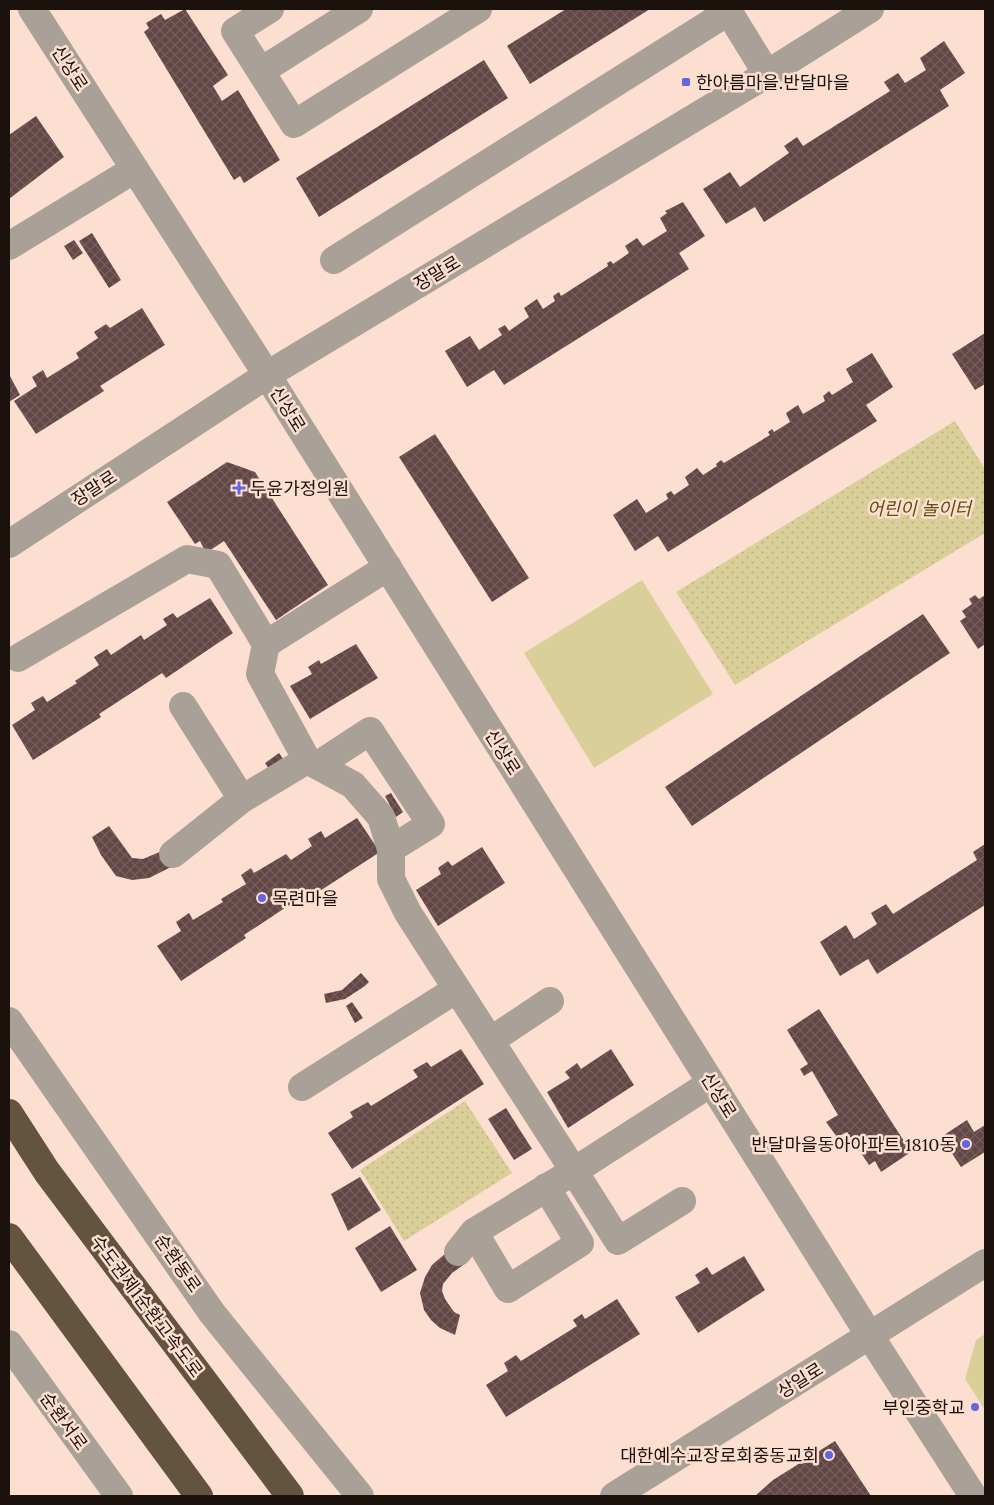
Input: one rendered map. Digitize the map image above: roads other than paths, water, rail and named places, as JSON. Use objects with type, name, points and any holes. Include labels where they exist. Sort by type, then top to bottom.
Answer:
[{"type":"highway","name":"수도권제1순환고속도로","points":[[9,1113],[47,1172],[290,1496]]},
{"type":"highway","points":[[9,1237],[199,1496]]},
{"type":"street","name":"신상로","points":[[32,9],[267,375],[870,1336],[973,1496]]},
{"type":"street","points":[[270,9],[235,31],[294,124],[478,9]]},
{"type":"street","points":[[261,72],[359,9]]},
{"type":"street","name":"장말로","points":[[9,544],[267,375],[767,74],[870,9]]},
{"type":"street","points":[[334,260],[727,10],[767,74]]},
{"type":"street","points":[[9,246],[135,169]]},
{"type":"street","points":[[18,658],[187,559],[218,566],[266,644],[260,674],[313,762],[353,785],[381,817],[391,849],[391,879],[408,912],[618,1241],[682,1201]]},
{"type":"street","points":[[266,644],[388,568]]},
{"type":"street","points":[[182,706],[242,799]]},
{"type":"street","points":[[173,854],[242,799],[370,731],[431,824],[391,849]]},
{"type":"street","points":[[302,1087],[457,989]]},
{"type":"street","points":[[490,1041],[550,1000]]},
{"type":"street","name":"순환동로","points":[[9,1021],[212,1313],[360,1496]]},
{"type":"street","points":[[546,1187],[580,1243],[508,1289],[466,1242],[546,1187],[711,1083]]},
{"type":"street","name":"상일로","points":[[614,1496],[985,1263]]},
{"type":"street","name":"순환서로","points":[[9,1344],[119,1496]]},
{"type":"place","name":"한아름마을.반달마을","points":[[686,82]]},
{"type":"place","name":"두윤가정의원","points":[[239,488]]},
{"type":"place","name":"목련마을","points":[[262,898]]},
{"type":"place","name":"반달마을동아아파트 1810동","points":[[966,1144]]},
{"type":"place","name":"부인중학교","points":[[975,1407]]},
{"type":"place","name":"대한예수교장로회중동교회","points":[[829,1455]]},
{"type":"park label","name":"어린이 놀이터","points":[[919,508]]}]
